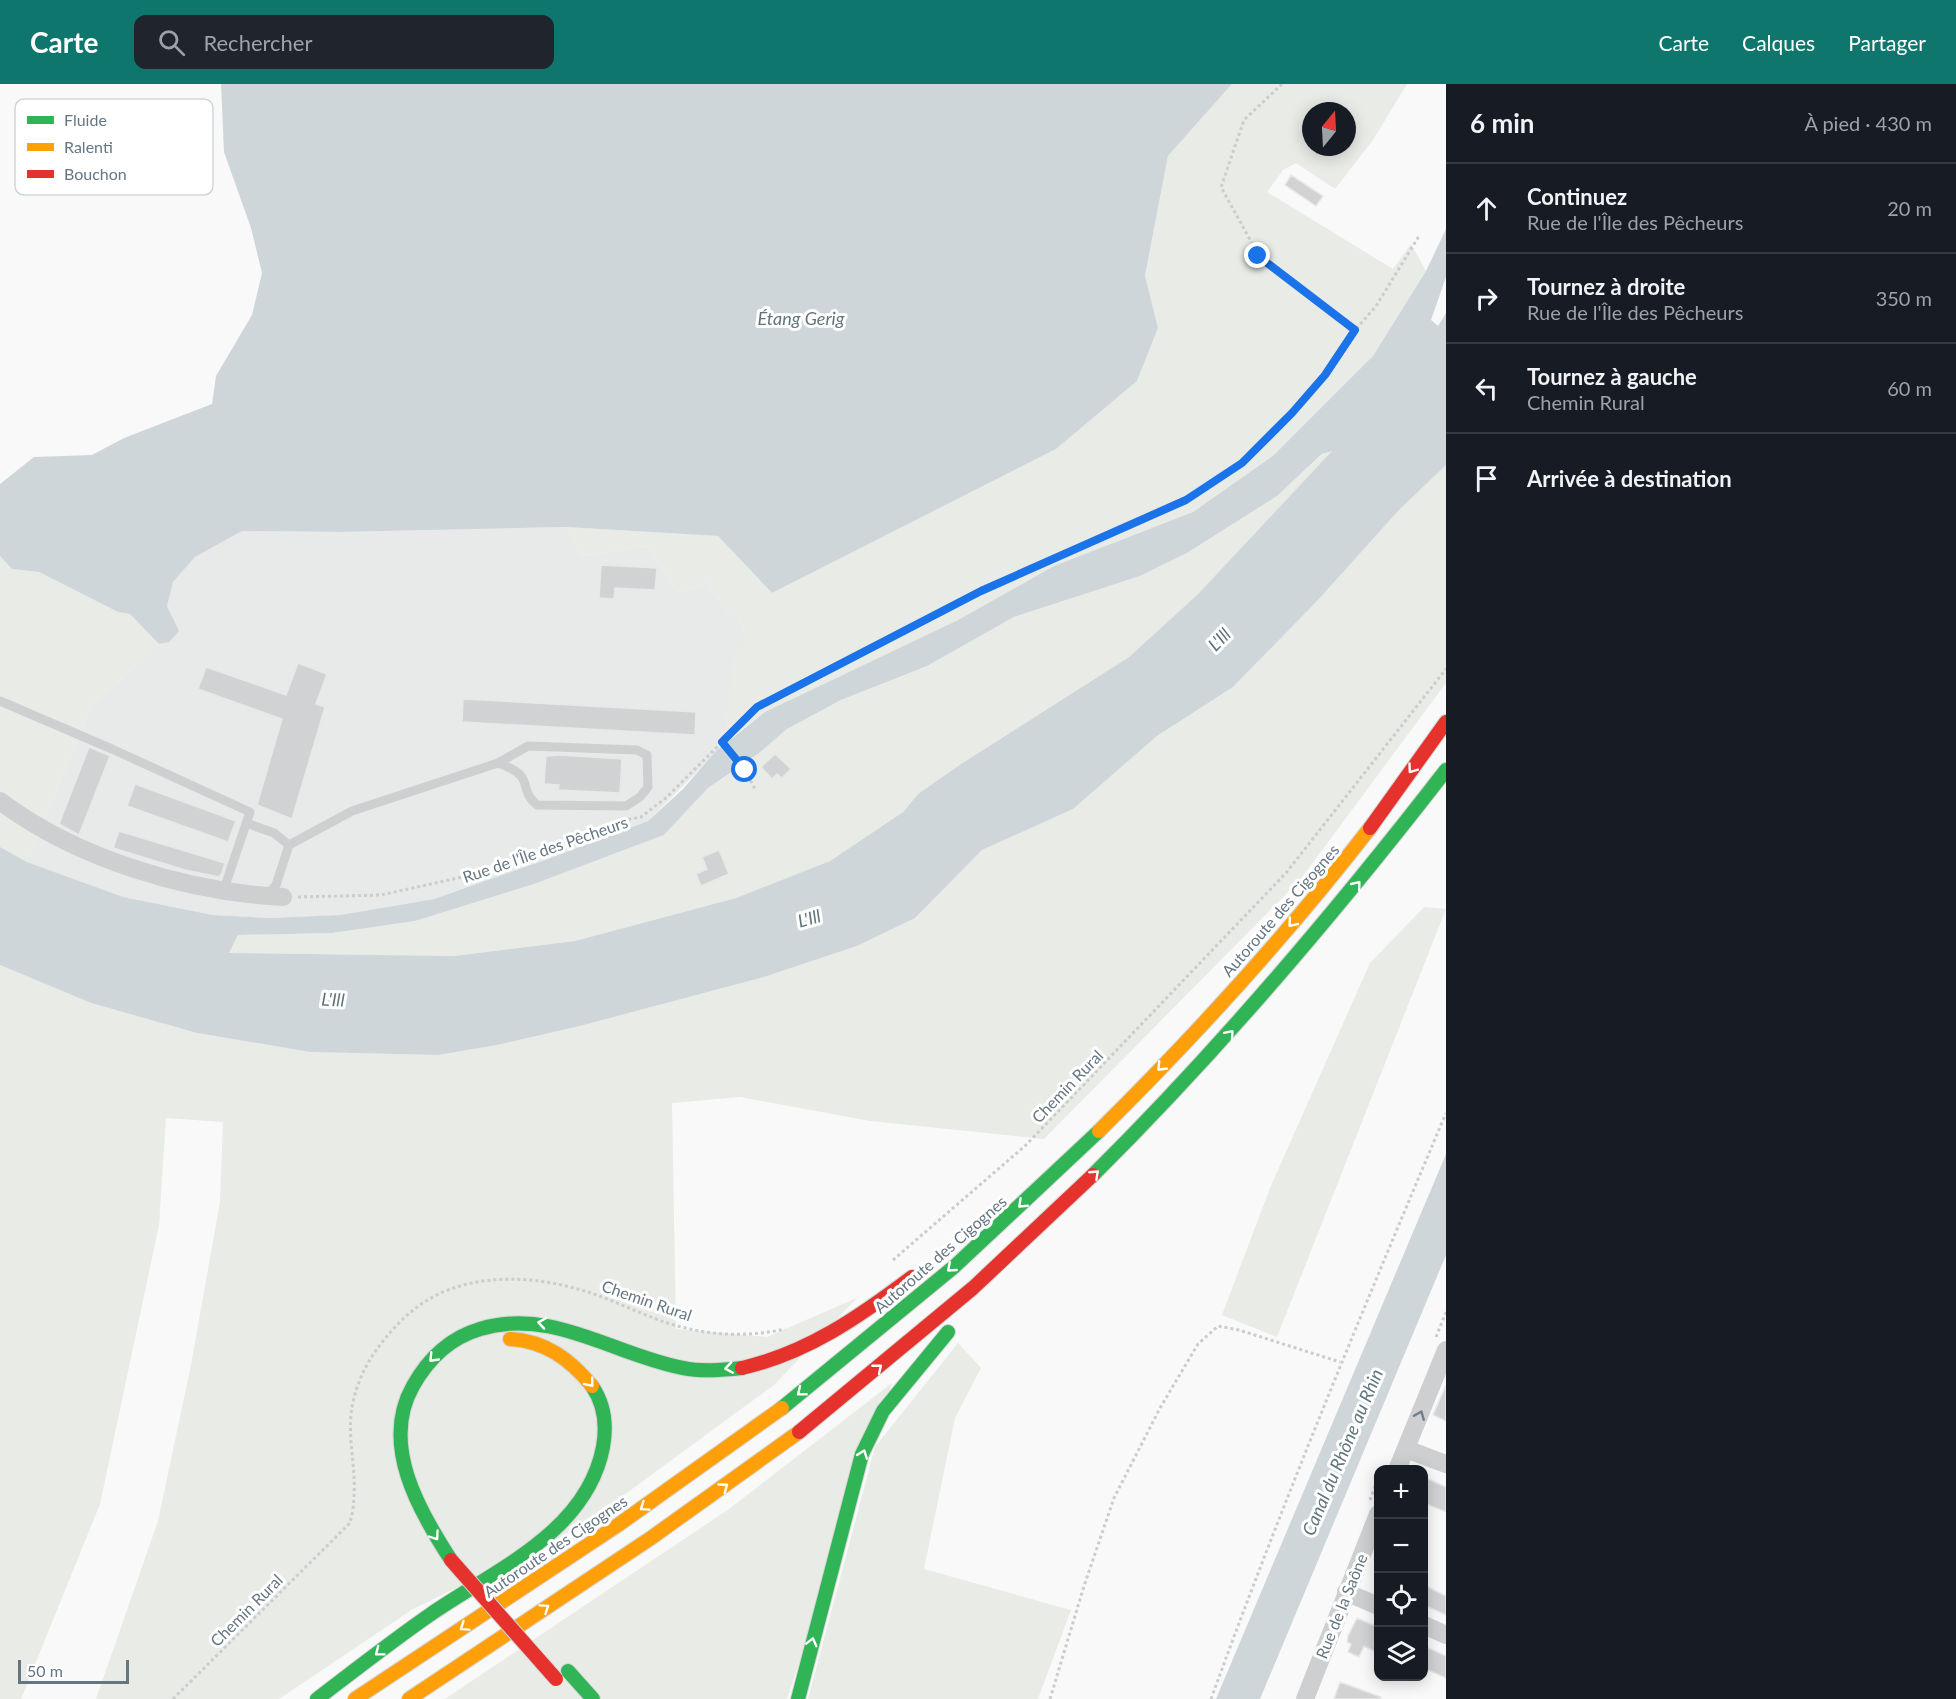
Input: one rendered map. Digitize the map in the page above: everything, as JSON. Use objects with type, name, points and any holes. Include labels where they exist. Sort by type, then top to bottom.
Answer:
[{"type":"highway","name":"Autoroute des Cigognes","points":[[355,1699],[669,1490],[771,1416],[891,1320],[995,1229],[1088,1143],[1197,1030],[1289,927],[1359,843],[1446,722]]},
{"type":"highway","points":[[409,1699],[738,1476],[907,1346],[1107,1163],[1214,1052],[1309,944],[1397,836],[1446,770]]},
{"type":"highway","points":[[960,1239],[995,1229]]},
{"type":"highway","points":[[593,1699],[429,1527],[414,1496],[400,1446],[405,1401],[422,1370],[448,1342],[482,1327],[524,1320],[554,1325],[665,1364],[714,1371],[774,1361],[839,1329],[923,1268]]},
{"type":"highway","points":[[798,1699],[862,1454],[884,1411],[908,1378],[949,1332],[959,1299]]},
{"type":"highway","points":[[317,1699],[440,1607],[533,1546],[567,1516],[590,1488],[604,1452],[606,1420],[598,1394],[578,1369],[553,1349],[526,1338],[490,1339],[464,1352]]},
{"type":"highway","points":[[420,1468],[457,1556],[574,1699]]},
{"type":"street","points":[[0,801],[22,818],[90,855],[223,892],[274,896]]},
{"type":"street","points":[[1399,1465],[1446,1350]]},
{"type":"street","points":[[1406,1449],[1446,1464]]},
{"type":"street","name":"Rue de la Saône","points":[[1305,1699],[1376,1519]]},
{"type":"street","points":[[1346,1592],[1374,1604]]},
{"type":"street","points":[[1428,1627],[1446,1635]]},
{"type":"lane","points":[[0,701],[112,748],[250,812],[223,892]]},
{"type":"lane","points":[[274,896],[289,845],[352,811],[498,763],[528,746],[638,750],[647,755],[648,787],[640,797],[626,806],[537,805],[529,799],[524,778],[515,769],[498,763]]},
{"type":"lane","points":[[246,823],[274,833],[289,845]]},
{"type":"path","points":[[1282,84],[1244,120],[1221,187],[1258,256],[1355,330]]},
{"type":"path","name":"Rue de l'Île des Pêcheurs","points":[[274,896],[381,896],[476,874],[626,820],[641,818],[667,797],[757,707],[981,591],[1186,500],[1242,463],[1292,413],[1325,375],[1355,330],[1376,306],[1419,236]]},
{"type":"path","name":"Chemin Rural","points":[[889,1263],[1026,1145],[1060,1112],[1286,873],[1446,669]]},
{"type":"path","points":[[722,742],[745,770],[756,791]]},
{"type":"path","points":[[1211,1699],[1341,1362],[1446,1113]]},
{"type":"path","name":"Chemin Rural","points":[[173,1699],[350,1523],[355,1495],[349,1431],[353,1401],[362,1374],[380,1343],[406,1316],[430,1298],[456,1287],[487,1279],[522,1279],[586,1291],[689,1329],[756,1336],[795,1327]]},
{"type":"path","points":[[1050,1699],[1084,1586],[1114,1498],[1160,1408],[1198,1344],[1218,1326],[1239,1330],[1341,1362]]},
{"type":"shaded area","points":[[1232,84],[1407,84],[1373,140],[1335,189],[1296,163],[1283,170],[1267,192],[1393,269],[1411,244],[1426,271],[1373,356],[1328,403],[1274,455],[1193,512],[1054,566],[958,620],[765,712],[733,736],[725,718],[735,649],[748,640],[739,619],[725,609],[707,583],[679,594],[647,546],[582,556],[566,527],[718,536],[772,593],[1056,449],[1137,381],[1158,328],[1145,277],[1168,156]]},
{"type":"shaded area","points":[[1333,450],[1197,595],[1129,657],[961,764],[918,794],[903,812],[830,861],[736,898],[575,941],[454,956],[229,953],[238,935],[332,933],[415,921],[534,884],[664,835],[708,788],[759,753],[787,729],[841,700],[927,666],[1014,617],[1140,576],[1187,553],[1277,496],[1323,454]]},
{"type":"shaded area","points":[[1446,465],[1446,683],[1300,880],[1044,1139],[870,1121],[740,1097],[672,1103],[676,1329],[767,1337],[857,1298],[774,1385],[579,1528],[413,1609],[279,1699],[96,1699],[158,1521],[191,1365],[220,1202],[223,1122],[166,1118],[159,1225],[100,1504],[21,1699],[0,1699],[0,965],[91,1003],[197,1033],[310,1052],[438,1055],[497,1045],[580,1026],[764,977],[857,946],[915,918],[982,850],[1073,809],[1157,736],[1233,687],[1319,599],[1398,511]]},
{"type":"shaded area","points":[[566,527],[582,556],[647,546],[679,594],[707,583],[725,609],[739,619],[748,640],[725,718],[733,736],[648,821],[434,899],[340,915],[269,918],[213,915],[122,897],[27,862],[91,707],[159,644],[169,642],[174,622],[167,606],[169,592],[173,582],[195,557],[242,531],[340,532]]},
{"type":"shaded area","points":[[0,556],[12,569],[39,572],[118,612],[130,614],[159,644],[91,707],[27,862],[0,847]]},
{"type":"shaded area","points":[[1424,907],[1446,909],[1277,1337],[1222,1315],[1270,1188],[1370,963]]},
{"type":"shaded area","points":[[958,1343],[981,1368],[955,1418],[924,1569],[1071,1610],[1038,1699],[808,1699],[875,1447]]},
{"type":"shaded area","points":[[892,1383],[787,1699],[445,1699],[729,1509]]},
{"type":"water","name":"Étang Gerig","points":[[221,84],[1232,84],[1168,156],[1145,276],[1158,328],[1137,381],[1056,449],[772,593],[718,536],[566,527],[340,532],[242,531],[195,557],[173,582],[167,606],[179,631],[169,642],[159,644],[130,614],[118,612],[39,572],[12,569],[0,556],[0,484],[34,457],[92,455],[124,438],[212,404],[216,376],[252,315],[262,273],[251,228],[224,152]]},
{"type":"water","name":"L'Ill","points":[[1446,229],[1446,277],[1431,320],[1438,326],[1446,313],[1446,465],[1398,511],[1319,599],[1233,687],[1157,736],[1073,809],[982,850],[915,918],[857,946],[764,977],[580,1026],[497,1045],[438,1055],[310,1052],[197,1033],[91,1003],[0,965],[0,847],[27,862],[123,897],[213,915],[269,918],[340,915],[434,899],[648,821],[683,789],[716,751],[765,712],[958,620],[1054,566],[1193,512],[1274,455],[1373,356],[1426,271]],"holes":[[[1332,451],[1197,595],[1129,657],[961,764],[918,794],[903,812],[830,861],[736,898],[575,941],[454,956],[229,953],[238,935],[332,933],[415,921],[534,884],[664,835],[708,788],[759,753],[787,729],[841,700],[927,666],[1014,617],[1140,576],[1187,553],[1277,496],[1322,454]]]},
{"type":"water","name":"Canal du Rhône au Rhin","points":[[1446,1154],[1446,1255],[1260,1699],[1216,1699]]},
{"type":"building","points":[[1291,175],[1323,196],[1316,206],[1285,185]]},
{"type":"building","points":[[601,565],[657,568],[655,590],[615,588],[614,599],[599,598]]},
{"type":"building","points":[[298,663],[327,674],[316,704],[325,707],[292,819],[257,805],[282,719],[198,689],[206,667],[286,695]]},
{"type":"building","points":[[463,699],[696,712],[695,735],[462,722]]},
{"type":"building","points":[[89,747],[110,756],[79,835],[59,824]]},
{"type":"building","points":[[775,754],[791,769],[782,778],[777,774],[772,779],[761,767]]},
{"type":"building","points":[[546,756],[622,759],[620,793],[558,790],[559,785],[544,784]]},
{"type":"building","points":[[135,784],[236,821],[228,842],[127,806]]},
{"type":"building","points":[[119,831],[225,863],[222,873],[219,877],[185,870],[113,848]]},
{"type":"building","points":[[719,850],[729,874],[701,886],[696,874],[707,869],[702,857]]},
{"type":"building","points":[[1446,1385],[1446,1421],[1433,1415]]},
{"type":"building","points":[[1428,1479],[1446,1487],[1446,1512],[1428,1505]]},
{"type":"building","points":[[1428,1587],[1446,1596],[1446,1615],[1428,1607]]},
{"type":"building","points":[[1357,1618],[1374,1625],[1374,1651],[1364,1646],[1359,1657],[1348,1652],[1351,1644],[1347,1642]]},
{"type":"building","points":[[1428,1648],[1446,1656],[1446,1678],[1428,1670]]},
{"type":"building","points":[[1340,1682],[1381,1697],[1381,1699],[1334,1699]]},
{"type":"traffic: fast","points":[[1093,1175],[1187,1078],[1276,978],[1446,770]]},
{"type":"traffic: fast","points":[[782,1408],[955,1266],[1099,1131]]},
{"type":"traffic: fast","points":[[451,1560],[416,1499],[402,1454],[401,1431],[404,1408],[419,1376],[433,1358],[459,1338],[480,1329],[507,1324],[532,1324],[583,1335],[657,1362],[683,1368],[705,1370],[742,1368]]},
{"type":"traffic: fast","points":[[798,1699],[862,1454],[883,1411],[948,1332]]},
{"type":"traffic: fast","points":[[317,1699],[431,1614],[535,1546],[558,1526],[578,1503],[594,1477],[603,1447],[604,1415],[600,1400],[592,1386]]},
{"type":"traffic: fast","points":[[568,1671],[593,1699]]},
{"type":"traffic: slow","points":[[1099,1131],[1239,984],[1370,828]]},
{"type":"traffic: slow","points":[[510,1339],[534,1343],[556,1353],[592,1386]]},
{"type":"traffic: slow","points":[[355,1699],[618,1525],[782,1408]]},
{"type":"traffic: slow","points":[[409,1699],[651,1538],[799,1432]]},
{"type":"traffic: jam","points":[[1370,828],[1446,722]]},
{"type":"traffic: jam","points":[[799,1432],[973,1288],[1093,1175]]},
{"type":"traffic: jam","points":[[742,1368],[789,1353],[831,1332],[912,1277]]},
{"type":"traffic: jam","points":[[451,1560],[556,1679]]},
{"type":"route","points":[[745,770],[722,742],[757,707],[981,591],[1186,500],[1242,463],[1292,413],[1325,375],[1355,330],[1258,256]]}]
